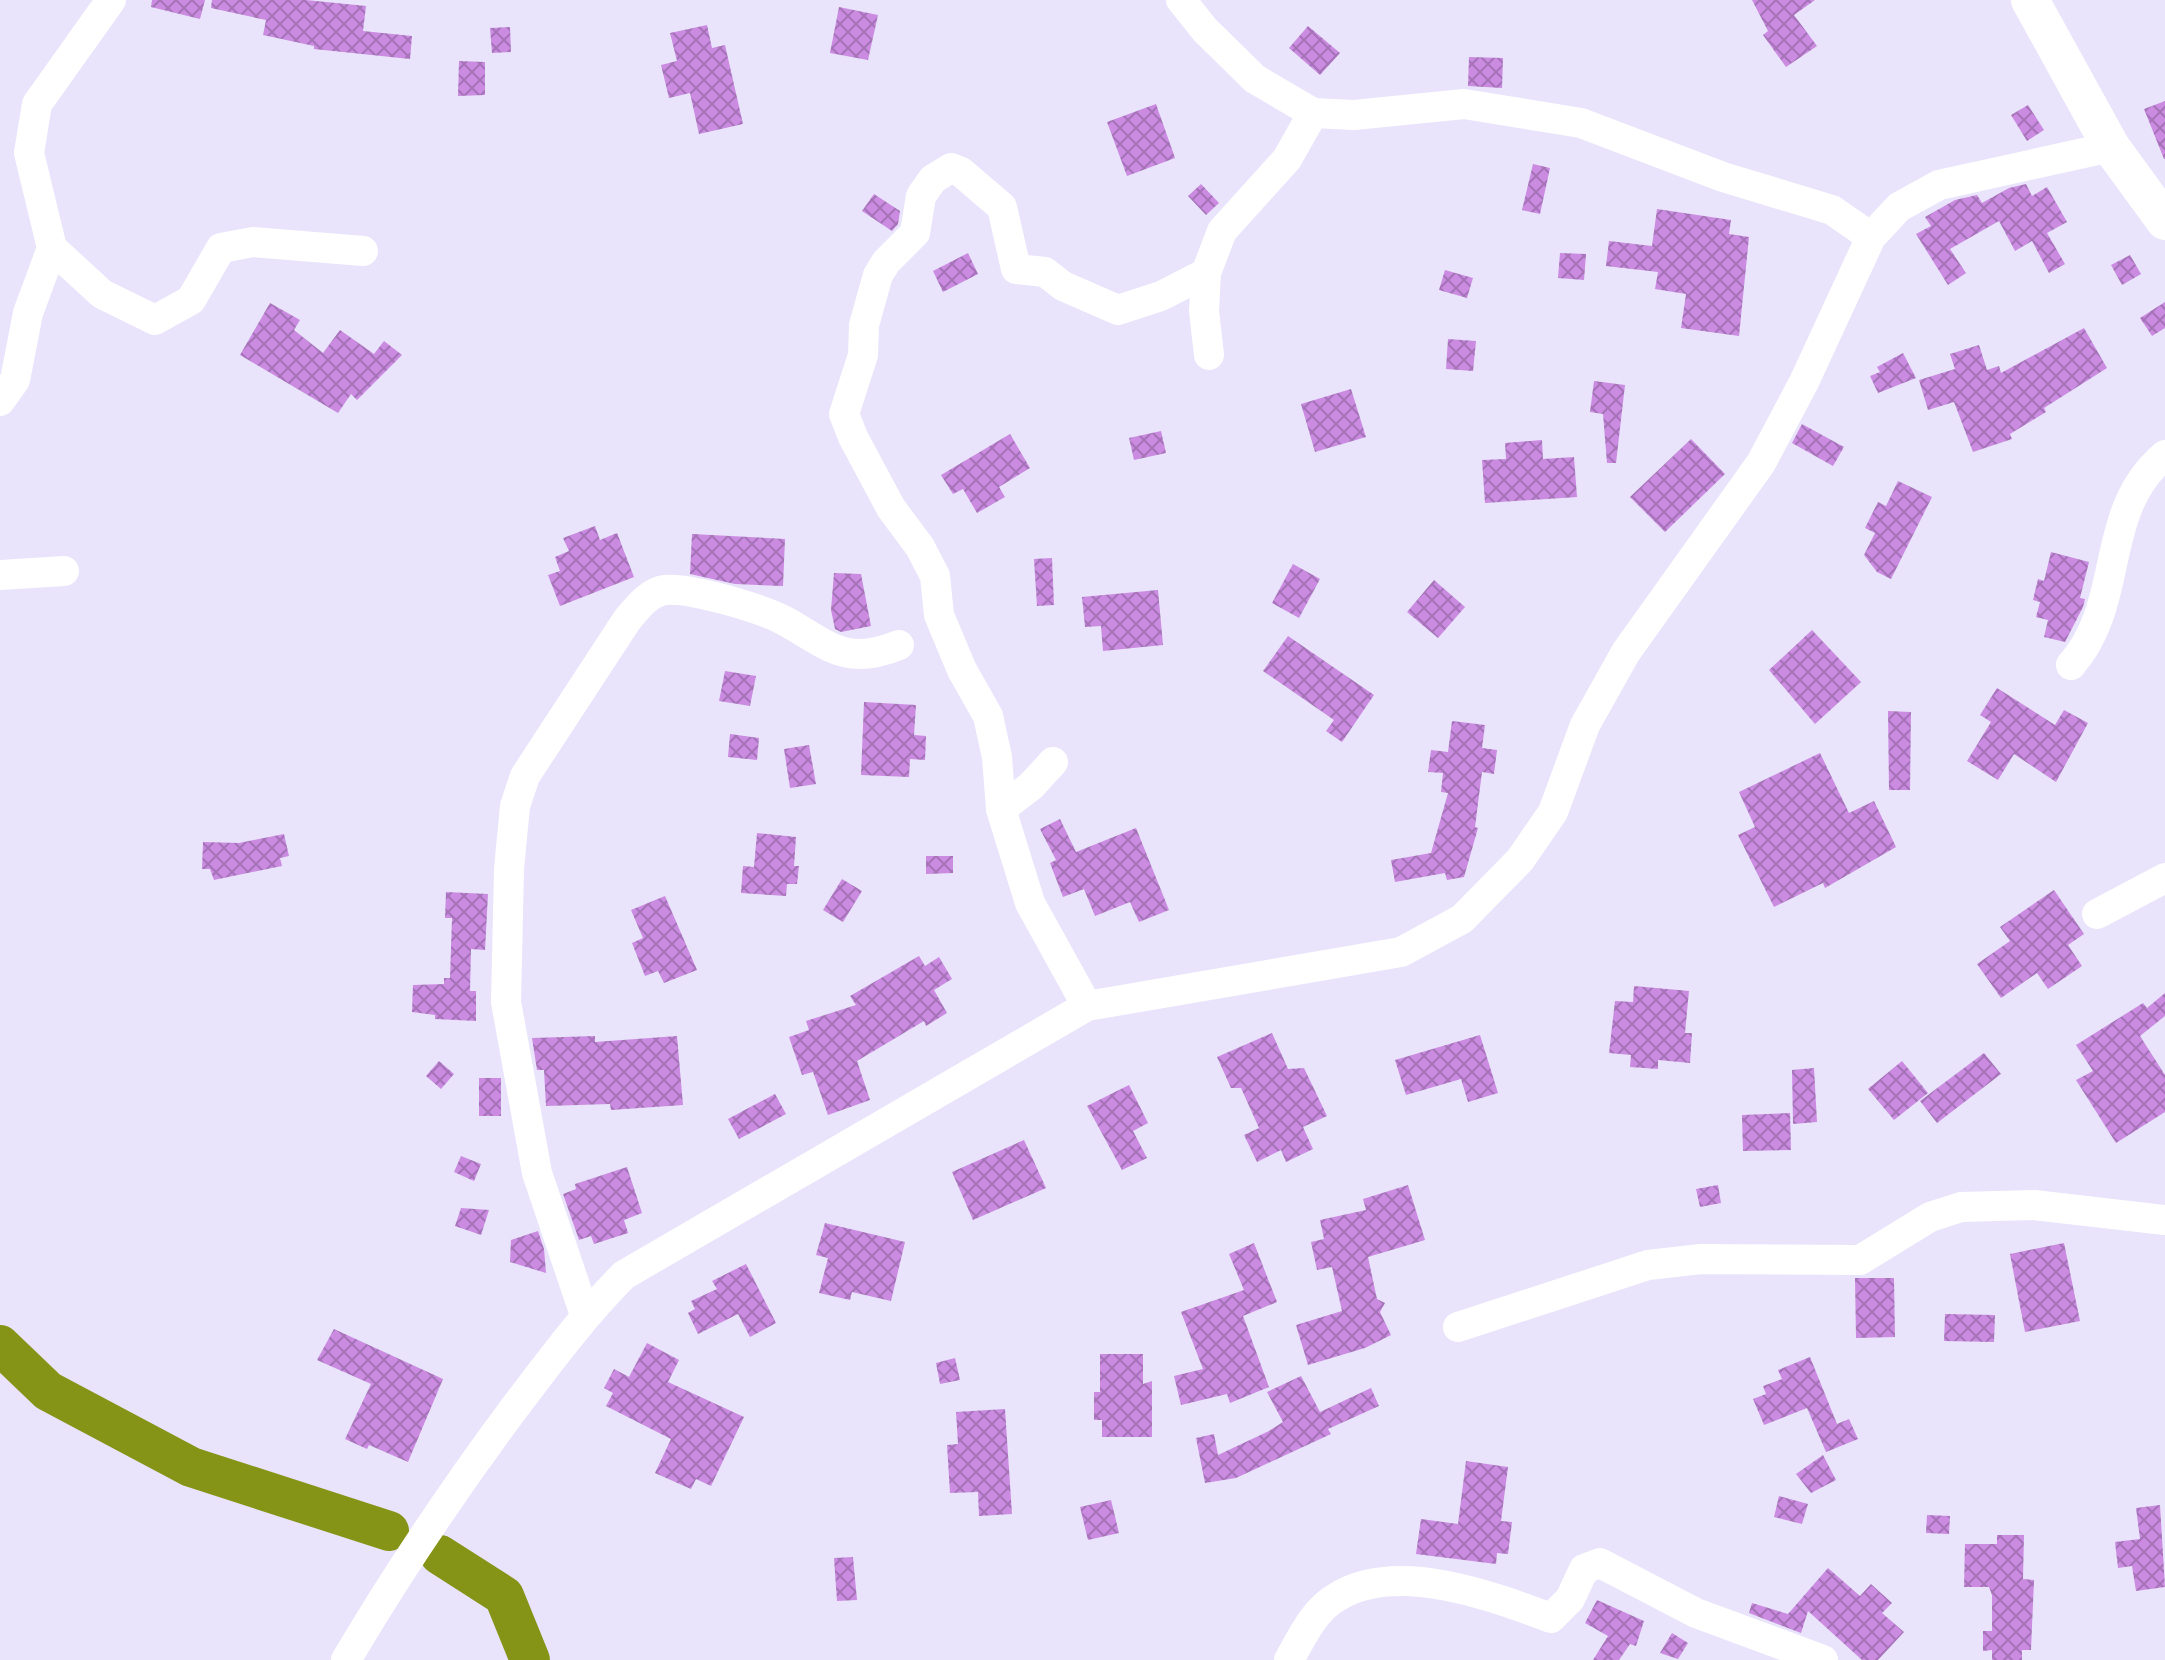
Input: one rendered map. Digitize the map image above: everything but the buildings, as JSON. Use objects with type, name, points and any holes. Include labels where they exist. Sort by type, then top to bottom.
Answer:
[{"type":"main road","points":[[2030,0],[2111,147],[2160,199]]},
{"type":"street","points":[[111,0],[37,104],[29,153],[52,248],[102,294],[155,320],[191,300],[221,248],[253,242],[363,251]]},
{"type":"street","points":[[1181,0],[1205,30],[1255,79],[1313,113],[1354,115],[1464,104],[1581,123],[1723,177],[1832,210],[1871,237]]},
{"type":"street","points":[[1209,355],[1204,311],[1206,273],[1222,231],[1287,159],[1313,113]]},
{"type":"street","points":[[346,1660],[424,1531],[585,1315],[624,1275],[1087,1006],[1401,952],[1462,919],[1520,860],[1553,812],[1585,725],[1626,652],[1761,463],[1804,382],[1871,237],[1899,207],[1939,185],[2111,147]]},
{"type":"street","points":[[1087,1006],[1030,903],[1001,809],[997,757],[988,716],[962,670],[939,615],[935,576],[920,547],[891,508],[844,414],[863,355],[864,325],[878,275],[886,262],[915,233],[921,196],[942,172],[951,168],[1002,207],[1008,224],[1012,264],[1021,272],[1045,272],[1063,286],[1118,310],[1161,296],[1206,273]]},
{"type":"street","points":[[0,401],[15,380],[28,313],[52,248]]},
{"type":"street","points":[[2071,665],[2095,631],[2132,492],[2145,471],[2165,455]]},
{"type":"street","points":[[0,575],[64,571]]},
{"type":"street","points":[[585,1315],[537,1173],[506,1002],[509,869],[515,806],[525,776],[627,620],[646,599],[663,590],[755,608],[786,621],[831,650],[873,653],[899,645]]},
{"type":"street","points":[[1001,809],[1031,786],[1053,762]]},
{"type":"street","points":[[2097,914],[2165,878]]},
{"type":"street","points":[[1458,1327],[1648,1265],[1692,1259],[1860,1260],[1930,1217],[1961,1207],[2034,1205],[2165,1220]]},
{"type":"street","points":[[1289,1660],[1320,1610],[1338,1596],[1375,1584],[1402,1582],[1489,1594],[1551,1618],[1570,1599],[1584,1569],[1600,1563],[1696,1613],[1823,1660]]},
{"type":"waterway","points":[[0,1345],[48,1391],[191,1467],[389,1531]]},
{"type":"waterway","points":[[440,1555],[504,1596],[530,1660]]}]
